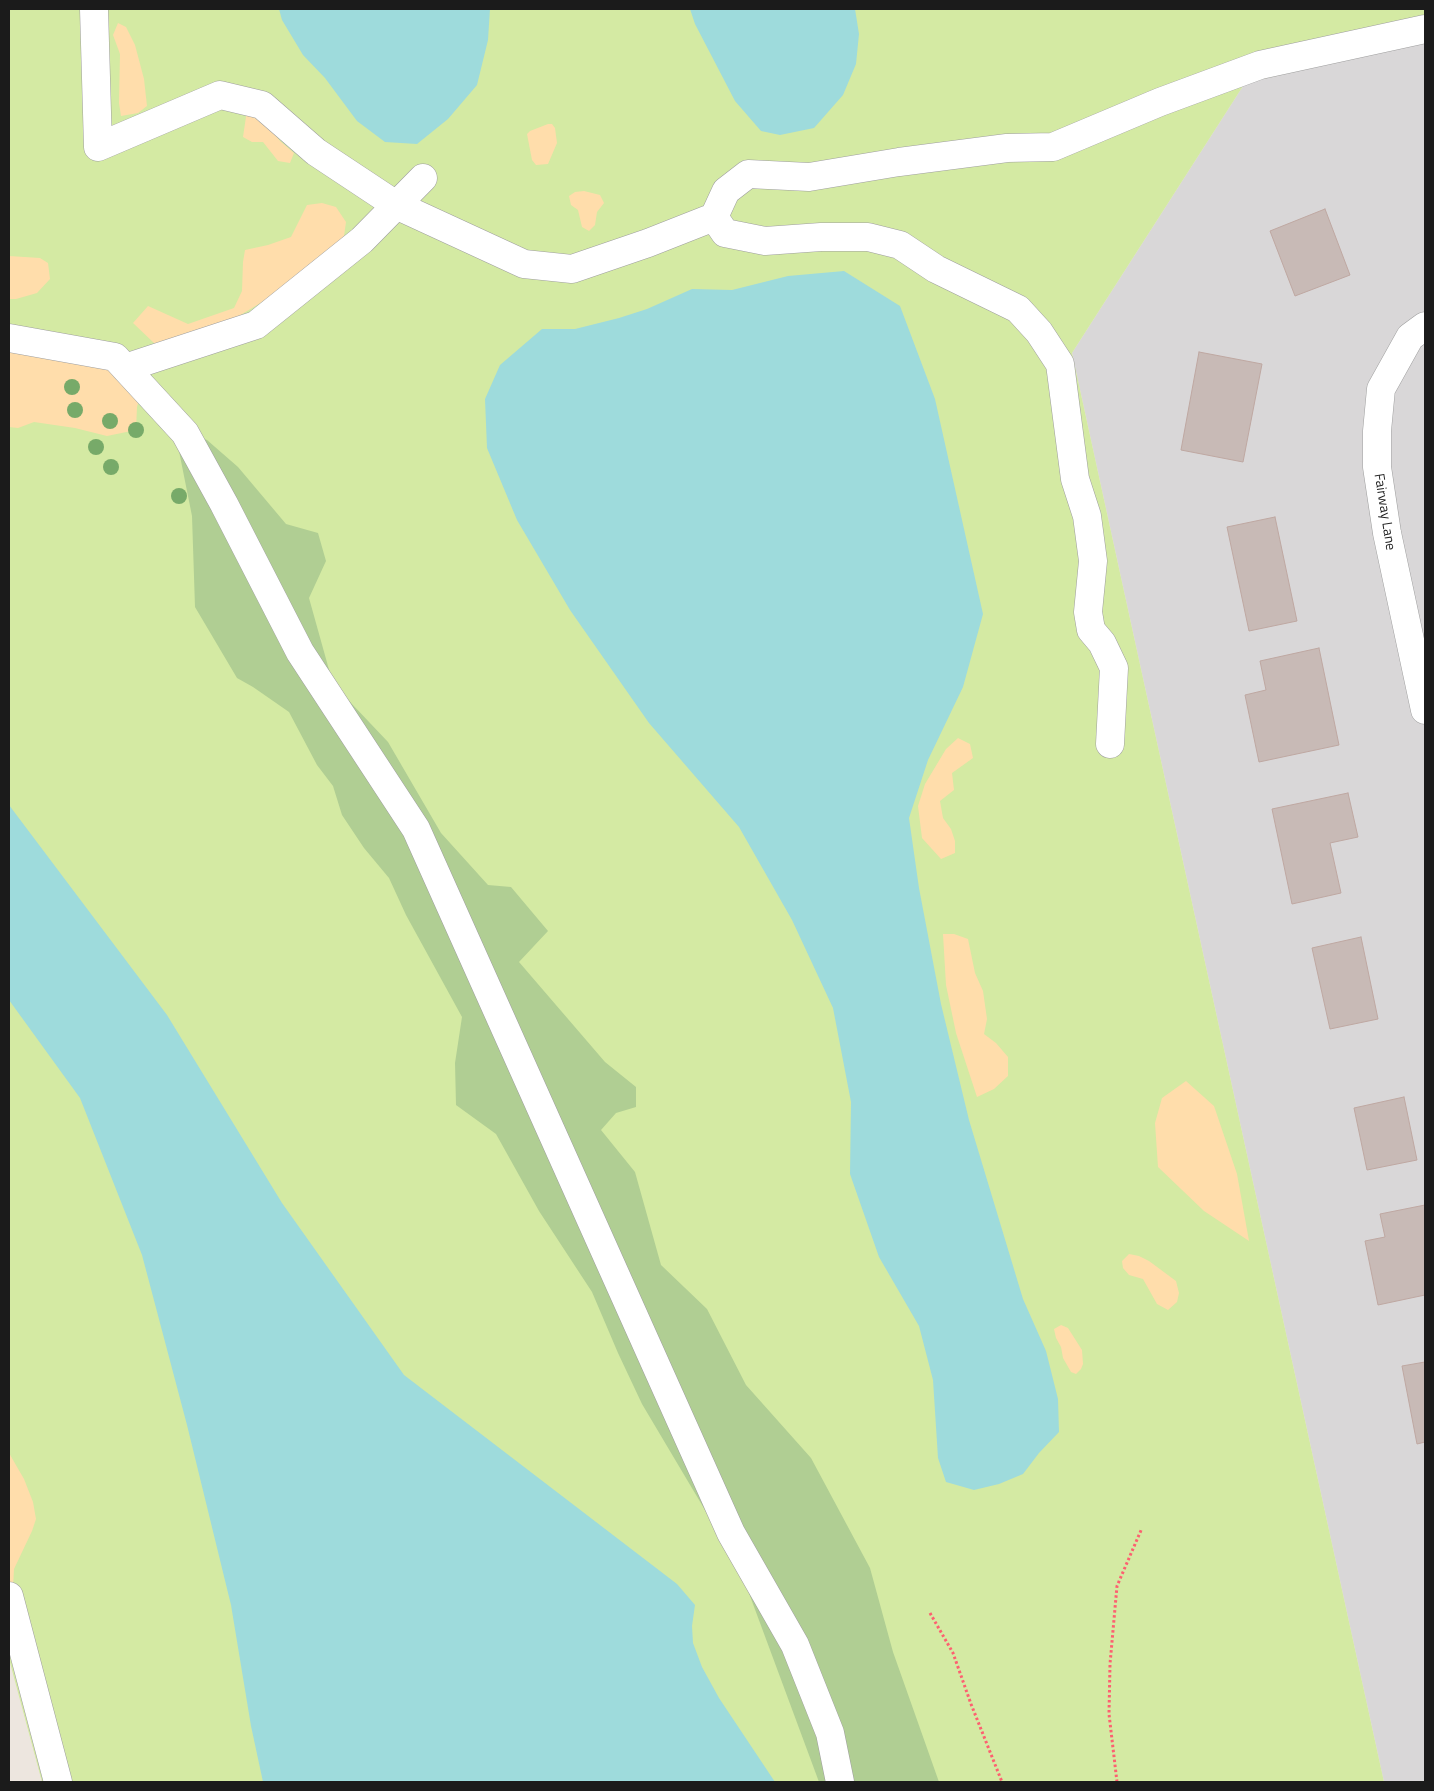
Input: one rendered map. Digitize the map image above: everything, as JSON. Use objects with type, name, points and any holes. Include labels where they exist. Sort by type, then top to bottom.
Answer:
[{"type":"street","points":[[94,9],[98,147],[220,94],[262,105],[316,152],[396,205],[524,264],[572,270],[714,217],[726,191],[748,174],[809,177],[908,160],[1007,148],[1054,147],[1160,102],[1260,65],[1425,29]]},
{"type":"street","points":[[125,368],[256,325],[362,240],[423,178]]},
{"type":"street","points":[[714,217],[725,233],[765,241],[821,237],[868,237],[900,245],[936,269],[1018,309],[1039,332],[1060,364],[1075,479],[1087,516],[1093,561],[1088,612],[1091,630],[1102,643],[1114,668],[1110,744]]},
{"type":"street","name":"Fairway Lane","points":[[1425,326],[1410,337],[1381,389],[1377,449],[1377,467],[1386,533],[1425,710]]},
{"type":"street","points":[[9,338],[115,357],[185,433],[224,504],[300,652],[416,829],[731,1533],[795,1645],[830,1733],[840,1782]]},
{"type":"street","points":[[9,1596],[58,1782]]},
{"type":"path","points":[[1117,1782],[1109,1714],[1110,1664],[1117,1586],[1142,1528]]},
{"type":"path","points":[[930,1613],[953,1653],[970,1704],[1002,1782]]},
{"type":"shaded area","points":[[1425,42],[1425,1782],[1384,1782],[1072,353],[1245,83]]},
{"type":"green space","points":[[9,9],[1425,9],[1425,42],[1245,83],[1072,353],[1384,1782],[42,1782],[9,1659]]},
{"type":"green space","points":[[180,428],[207,440],[238,467],[286,524],[318,533],[326,561],[309,598],[333,684],[388,742],[441,833],[488,885],[511,887],[548,931],[519,962],[605,1062],[636,1087],[636,1107],[616,1113],[601,1130],[635,1172],[661,1265],[707,1309],[746,1385],[811,1458],[870,1568],[893,1652],[939,1782],[819,1782],[740,1569],[642,1404],[592,1292],[539,1211],[496,1134],[456,1105],[455,1063],[462,1017],[406,915],[389,878],[364,848],[342,815],[333,786],[317,765],[289,712],[237,678],[195,607],[192,516],[179,451]]},
{"type":"sand","points":[[118,23],[126,27],[135,45],[144,79],[147,106],[138,113],[121,116],[119,103],[120,54],[113,35]]},
{"type":"sand","points":[[247,110],[270,127],[280,141],[294,153],[290,163],[278,161],[263,142],[252,142],[243,137]]},
{"type":"sand","points":[[552,124],[555,128],[557,143],[548,164],[536,165],[532,160],[527,134]]},
{"type":"sand","points":[[584,191],[600,195],[604,203],[597,212],[595,225],[589,231],[582,227],[578,210],[571,205],[569,196],[575,192]]},
{"type":"sand","points":[[322,203],[336,207],[346,222],[343,243],[285,288],[229,322],[155,344],[133,323],[148,306],[188,324],[234,308],[242,291],[245,250],[291,237],[307,205]]},
{"type":"sand","points":[[9,256],[40,258],[48,263],[50,279],[37,293],[9,299]]},
{"type":"sand","points":[[9,350],[97,363],[123,379],[140,396],[137,407],[136,430],[107,436],[75,428],[34,422],[18,428],[9,427]]},
{"type":"sand","points":[[958,738],[970,744],[973,758],[952,773],[954,790],[940,801],[943,818],[951,829],[955,841],[955,853],[941,859],[922,838],[918,806],[925,784],[946,749]]},
{"type":"sand","points":[[943,934],[954,934],[968,939],[975,973],[983,991],[987,1019],[984,1034],[996,1043],[1008,1057],[1008,1076],[994,1089],[977,1097],[956,1033],[946,985]]},
{"type":"sand","points":[[1186,1081],[1214,1106],[1237,1174],[1249,1241],[1204,1211],[1158,1167],[1155,1123],[1162,1098]]},
{"type":"sand","points":[[1129,1254],[1149,1261],[1176,1281],[1179,1293],[1177,1302],[1168,1310],[1157,1304],[1143,1279],[1129,1275],[1123,1268],[1122,1261]]},
{"type":"sand","points":[[1061,1325],[1068,1328],[1082,1350],[1083,1364],[1076,1374],[1071,1372],[1063,1358],[1061,1347],[1056,1338],[1054,1329]]},
{"type":"sand","points":[[9,1453],[24,1479],[33,1502],[36,1519],[14,1569],[13,1588],[9,1586]]},
{"type":"water","points":[[279,9],[490,9],[488,40],[477,85],[448,119],[417,144],[385,142],[357,121],[325,78],[303,55],[282,20]]},
{"type":"water","points":[[690,9],[855,9],[859,34],[856,64],[843,95],[814,128],[780,135],[761,131],[735,101],[695,24]]},
{"type":"water","points":[[844,271],[900,306],[935,399],[983,614],[963,687],[928,760],[909,818],[919,888],[941,1004],[969,1120],[1023,1299],[1046,1351],[1058,1399],[1059,1432],[1039,1453],[1023,1474],[999,1484],[974,1490],[946,1482],[938,1458],[933,1380],[919,1326],[879,1257],[850,1174],[851,1102],[833,1008],[792,920],[739,827],[649,723],[570,610],[517,520],[487,448],[485,399],[500,365],[542,329],[575,329],[619,318],[647,309],[692,289],[732,290],[788,276]]},
{"type":"water","points":[[9,805],[167,1015],[282,1203],[404,1375],[677,1584],[695,1605],[692,1626],[693,1643],[702,1667],[719,1698],[775,1782],[263,1782],[251,1726],[231,1605],[187,1425],[142,1255],[80,1098],[9,1000]]},
{"type":"building","points":[[1325,209],[1350,275],[1295,296],[1270,231]]},
{"type":"building","points":[[1199,352],[1262,364],[1243,462],[1181,450]]},
{"type":"building","points":[[1275,517],[1297,621],[1249,631],[1227,527]]},
{"type":"building","points":[[1319,648],[1339,745],[1259,762],[1245,695],[1266,690],[1260,661]]},
{"type":"building","points":[[1348,793],[1358,837],[1330,843],[1341,893],[1292,904],[1272,809]]},
{"type":"building","points":[[1361,937],[1378,1019],[1330,1029],[1312,948]]},
{"type":"building","points":[[1404,1097],[1417,1160],[1367,1170],[1354,1108]]},
{"type":"building","points":[[1425,1205],[1425,1295],[1378,1305],[1365,1241],[1385,1237],[1380,1214]]},
{"type":"building","points":[[1425,1362],[1425,1442],[1417,1444],[1402,1366]]}]
